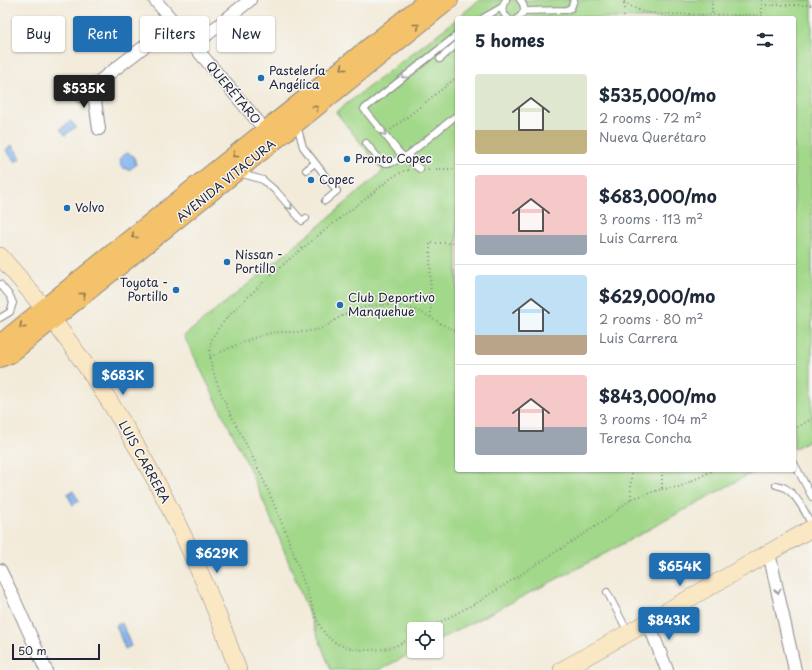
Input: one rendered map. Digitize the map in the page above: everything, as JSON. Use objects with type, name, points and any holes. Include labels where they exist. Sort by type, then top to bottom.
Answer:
[{"type":"main road","name":"AVENIDA VITACURA","points":[[0,358],[10,354],[48,314],[266,131],[428,0]]},
{"type":"main road","name":"AVENIDA VITACURA","points":[[0,344],[48,314],[236,173],[449,0]]},
{"type":"street","name":"QUERÉTARO","points":[[155,0],[168,16]]},
{"type":"street","points":[[209,33],[250,0]]},
{"type":"street","points":[[80,96],[140,50]]},
{"type":"street","name":"QUERÉTARO","points":[[198,52],[266,131]]},
{"type":"street","points":[[93,86],[99,129]]},
{"type":"street","name":"LUIS CARRERA","points":[[0,256],[48,314],[93,376],[124,426],[161,492],[199,571],[218,615],[238,670]]},
{"type":"street","points":[[562,670],[628,634],[812,527]]},
{"type":"street","points":[[769,553],[795,670]]},
{"type":"street","points":[[0,570],[46,670]]},
{"type":"street","points":[[648,622],[667,670]]},
{"type":"lane","points":[[520,0],[523,4],[524,11],[520,16]]},
{"type":"lane","points":[[524,11],[566,10],[571,8],[574,0]]},
{"type":"lane","points":[[486,16],[503,3]]},
{"type":"lane","points":[[503,3],[504,14],[506,16]]},
{"type":"lane","points":[[420,169],[398,151],[364,109],[455,37]]},
{"type":"lane","points":[[440,59],[455,46]]},
{"type":"lane","points":[[366,143],[383,163],[391,163],[406,156],[455,117]]},
{"type":"lane","points":[[297,123],[303,147],[337,190],[325,201]]},
{"type":"lane","points":[[306,170],[315,163]]},
{"type":"lane","points":[[236,173],[263,180],[277,192],[302,221],[306,218]]},
{"type":"lane","points":[[277,192],[283,187]]},
{"type":"lane","points":[[0,284],[10,296],[13,303],[10,312],[0,318]]},
{"type":"lane","points":[[796,467],[812,497]]},
{"type":"lane","points":[[776,485],[784,487],[795,498],[805,512],[812,527]]},
{"type":"lane","points":[[607,592],[628,634]]},
{"type":"path","points":[[712,0],[712,15]]},
{"type":"path","points":[[762,0],[762,16]]},
{"type":"path","points":[[624,1],[636,9],[651,13],[737,16]]},
{"type":"path","points":[[624,1],[624,16]]},
{"type":"path","points":[[762,5],[812,5]]},
{"type":"path","points":[[385,134],[455,79]]},
{"type":"path","points":[[407,640],[393,647],[374,650],[357,649],[341,646],[328,638],[322,629],[317,620],[283,527],[255,462],[227,407],[215,377],[210,357],[210,343],[218,328],[261,283],[394,176],[404,171],[420,169],[455,169]]},
{"type":"path","points":[[431,318],[430,243],[455,243]]},
{"type":"path","points":[[210,357],[267,334],[315,330],[326,326],[340,317],[362,308],[376,305],[388,305],[420,312],[446,328],[455,330]]},
{"type":"path","points":[[796,428],[812,419]]},
{"type":"path","points":[[631,472],[631,499]]},
{"type":"path","points":[[662,472],[662,489]]},
{"type":"path","points":[[440,622],[478,602],[607,519],[631,499],[662,489],[679,487],[710,472]]},
{"type":"green space","points":[[479,0],[812,0],[812,438],[796,448],[796,16],[460,16]]},
{"type":"green space","name":"Club Deportivo Manquehue","points":[[455,21],[455,472],[753,472],[584,565],[443,637],[443,622],[407,622],[407,656],[379,670],[331,670],[278,535],[246,461],[184,336],[309,234],[383,171],[336,112]]},
{"type":"water","points":[[71,121],[76,127],[65,135],[60,129]]},
{"type":"water","points":[[12,145],[21,158],[15,162],[6,150]]},
{"type":"water","points":[[127,153],[134,156],[136,165],[129,170],[121,167],[120,158]]},
{"type":"water","points":[[73,491],[79,501],[73,505],[67,494]]},
{"type":"water","points":[[122,623],[131,646],[125,649],[116,625]]},
{"type":"place","name":"Pastelería Angélica","points":[[261,78]]},
{"type":"place","name":"Pronto Copec","points":[[347,159]]},
{"type":"place","name":"Copec","points":[[311,180]]},
{"type":"place","name":"Volvo","points":[[67,208]]},
{"type":"place","name":"Nissan - Portillo","points":[[227,262]]},
{"type":"place","name":"Toyota - Portillo","points":[[176,290]]},
{"type":"place","name":"Club Deportivo Manquehue","points":[[340,305]]}]
